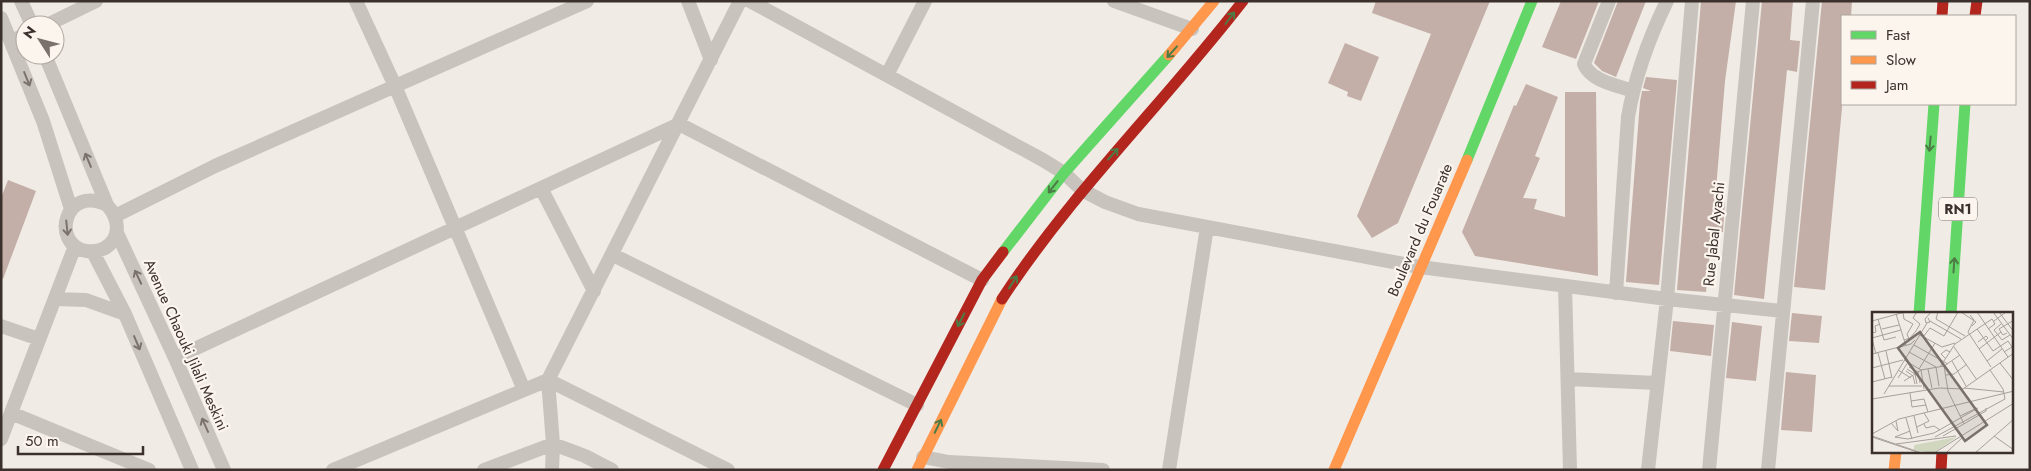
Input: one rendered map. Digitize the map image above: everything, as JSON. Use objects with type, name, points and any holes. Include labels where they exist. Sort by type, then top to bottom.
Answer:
[{"type":"main road","points":[[883,470],[982,280],[1064,173],[1192,29],[1214,1]]},
{"type":"main road","points":[[920,464],[1000,302],[1015,277],[1082,190],[1199,58],[1243,1]]},
{"type":"main road","name":"Boulevard du Fouarate","points":[[1334,470],[1532,1]]},
{"type":"main road","points":[[1942,15],[1943,1]]},
{"type":"main road","points":[[1975,15],[1976,1]]},
{"type":"main road","name":"RN1","points":[[1919,312],[1926,184],[1934,105]]},
{"type":"main road","name":"RN1","points":[[1951,312],[1965,105]]},
{"type":"main road","points":[[1910,312],[1926,184]]},
{"type":"main road","points":[[1894,470],[1896,454]]},
{"type":"main road","points":[[1941,470],[1942,454]]},
{"type":"street","points":[[21,1],[27,15]]},
{"type":"street","points":[[65,16],[96,1]]},
{"type":"street","points":[[356,1],[395,86],[524,390]]},
{"type":"street","points":[[111,210],[215,166],[587,1]]},
{"type":"street","points":[[688,1],[711,60]]},
{"type":"street","points":[[552,470],[553,444],[548,380],[740,1]]},
{"type":"street","points":[[750,1],[1064,173],[1082,190],[1105,202],[1138,214],[1420,268],[1667,299],[1782,311]]},
{"type":"street","points":[[887,75],[925,1]]},
{"type":"street","points":[[1114,1],[1192,29]]},
{"type":"street","points":[[1609,1],[1584,64],[1587,71],[1594,77],[1633,91]]},
{"type":"street","points":[[1616,292],[1628,117],[1644,52],[1667,1]]},
{"type":"street","points":[[1648,470],[1667,299],[1692,1]]},
{"type":"street","name":"Rue Jabal Ayachi","points":[[1709,470],[1753,1]]},
{"type":"street","points":[[1768,470],[1813,1]]},
{"type":"street","points":[[1,18],[43,122],[71,209]]},
{"type":"street","points":[[11,40],[15,39]]},
{"type":"street","points":[[49,65],[111,210],[117,233],[108,246],[93,252],[75,246],[68,238],[65,228],[66,218],[71,209],[79,203],[88,200],[98,200],[111,210]]},
{"type":"street","points":[[175,358],[678,124]]},
{"type":"street","points":[[678,124],[982,280]]},
{"type":"street","points":[[541,188],[594,291]]},
{"type":"street","points":[[1169,470],[1207,227]]},
{"type":"street","name":"Avenue Chaouki Jilali Meskini","points":[[117,233],[224,470]]},
{"type":"street","points":[[1,439],[75,246]]},
{"type":"street","points":[[93,252],[125,314],[192,470]]},
{"type":"street","points":[[613,255],[917,405]]},
{"type":"street","points":[[1565,286],[1570,470]]},
{"type":"street","points":[[55,298],[86,300],[125,314]]},
{"type":"street","points":[[1,326],[39,339]]},
{"type":"street","points":[[1568,379],[1657,383]]},
{"type":"street","points":[[333,470],[352,466],[548,380],[728,470]]},
{"type":"street","points":[[11,413],[149,470]]},
{"type":"street","points":[[484,470],[553,444],[585,456],[612,470]]},
{"type":"street","points":[[920,464],[949,462],[1102,470]]},
{"type":"building","points":[[1376,1],[1490,1],[1398,223],[1372,238],[1357,216],[1431,34],[1372,13]]},
{"type":"building","points":[[1561,1],[1599,1],[1576,59],[1542,47]]},
{"type":"building","points":[[1618,1],[1646,1],[1616,77],[1602,71],[1594,63]]},
{"type":"building","points":[[1701,1],[1736,1],[1725,81],[1715,201],[1725,202],[1723,232],[1712,231],[1706,292],[1677,290]]},
{"type":"building","points":[[1762,1],[1793,1],[1790,40],[1800,41],[1797,72],[1787,70],[1764,299],[1734,295]]},
{"type":"building","points":[[1822,1],[1852,1],[1851,15],[1841,15],[1842,108],[1825,290],[1794,287]]},
{"type":"building","points":[[1345,43],[1379,57],[1361,101],[1347,96],[1348,92],[1328,83]]},
{"type":"building","points":[[1646,77],[1677,80],[1659,285],[1626,282],[1640,102],[1642,91],[1651,91],[1643,88]]},
{"type":"building","points":[[1526,84],[1558,97],[1535,156],[1540,158],[1523,198],[1537,199],[1534,209],[1565,217],[1565,92],[1596,92],[1598,276],[1475,256],[1462,232],[1514,105],[1516,106]]},
{"type":"building","points":[[8,180],[36,191],[3,279],[1,279],[1,198]]},
{"type":"building","points":[[1792,313],[1822,316],[1819,343],[1789,341]]},
{"type":"building","points":[[1673,321],[1714,325],[1711,356],[1670,351]]},
{"type":"building","points":[[1732,322],[1762,326],[1756,381],[1726,378]]},
{"type":"building","points":[[1786,372],[1816,375],[1812,432],[1781,430]]},
{"type":"traffic: fast","points":[[1467,160],[1532,1]]},
{"type":"traffic: fast","points":[[1003,252],[1064,173],[1169,55]]},
{"type":"traffic: fast","points":[[1919,312],[1934,105]]},
{"type":"traffic: fast","points":[[1951,312],[1965,105]]},
{"type":"traffic: slow","points":[[1169,55],[1214,1]]},
{"type":"traffic: slow","points":[[1334,470],[1467,160]]},
{"type":"traffic: slow","points":[[917,470],[1002,299]]},
{"type":"traffic: slow","points":[[1894,470],[1896,454]]},
{"type":"traffic: jam","points":[[1002,299],[1058,221],[1243,1]]},
{"type":"traffic: jam","points":[[1942,15],[1943,1]]},
{"type":"traffic: jam","points":[[1975,15],[1977,1]]},
{"type":"traffic: jam","points":[[883,470],[982,280],[1003,252]]},
{"type":"traffic: jam","points":[[1941,470],[1942,454]]}]
